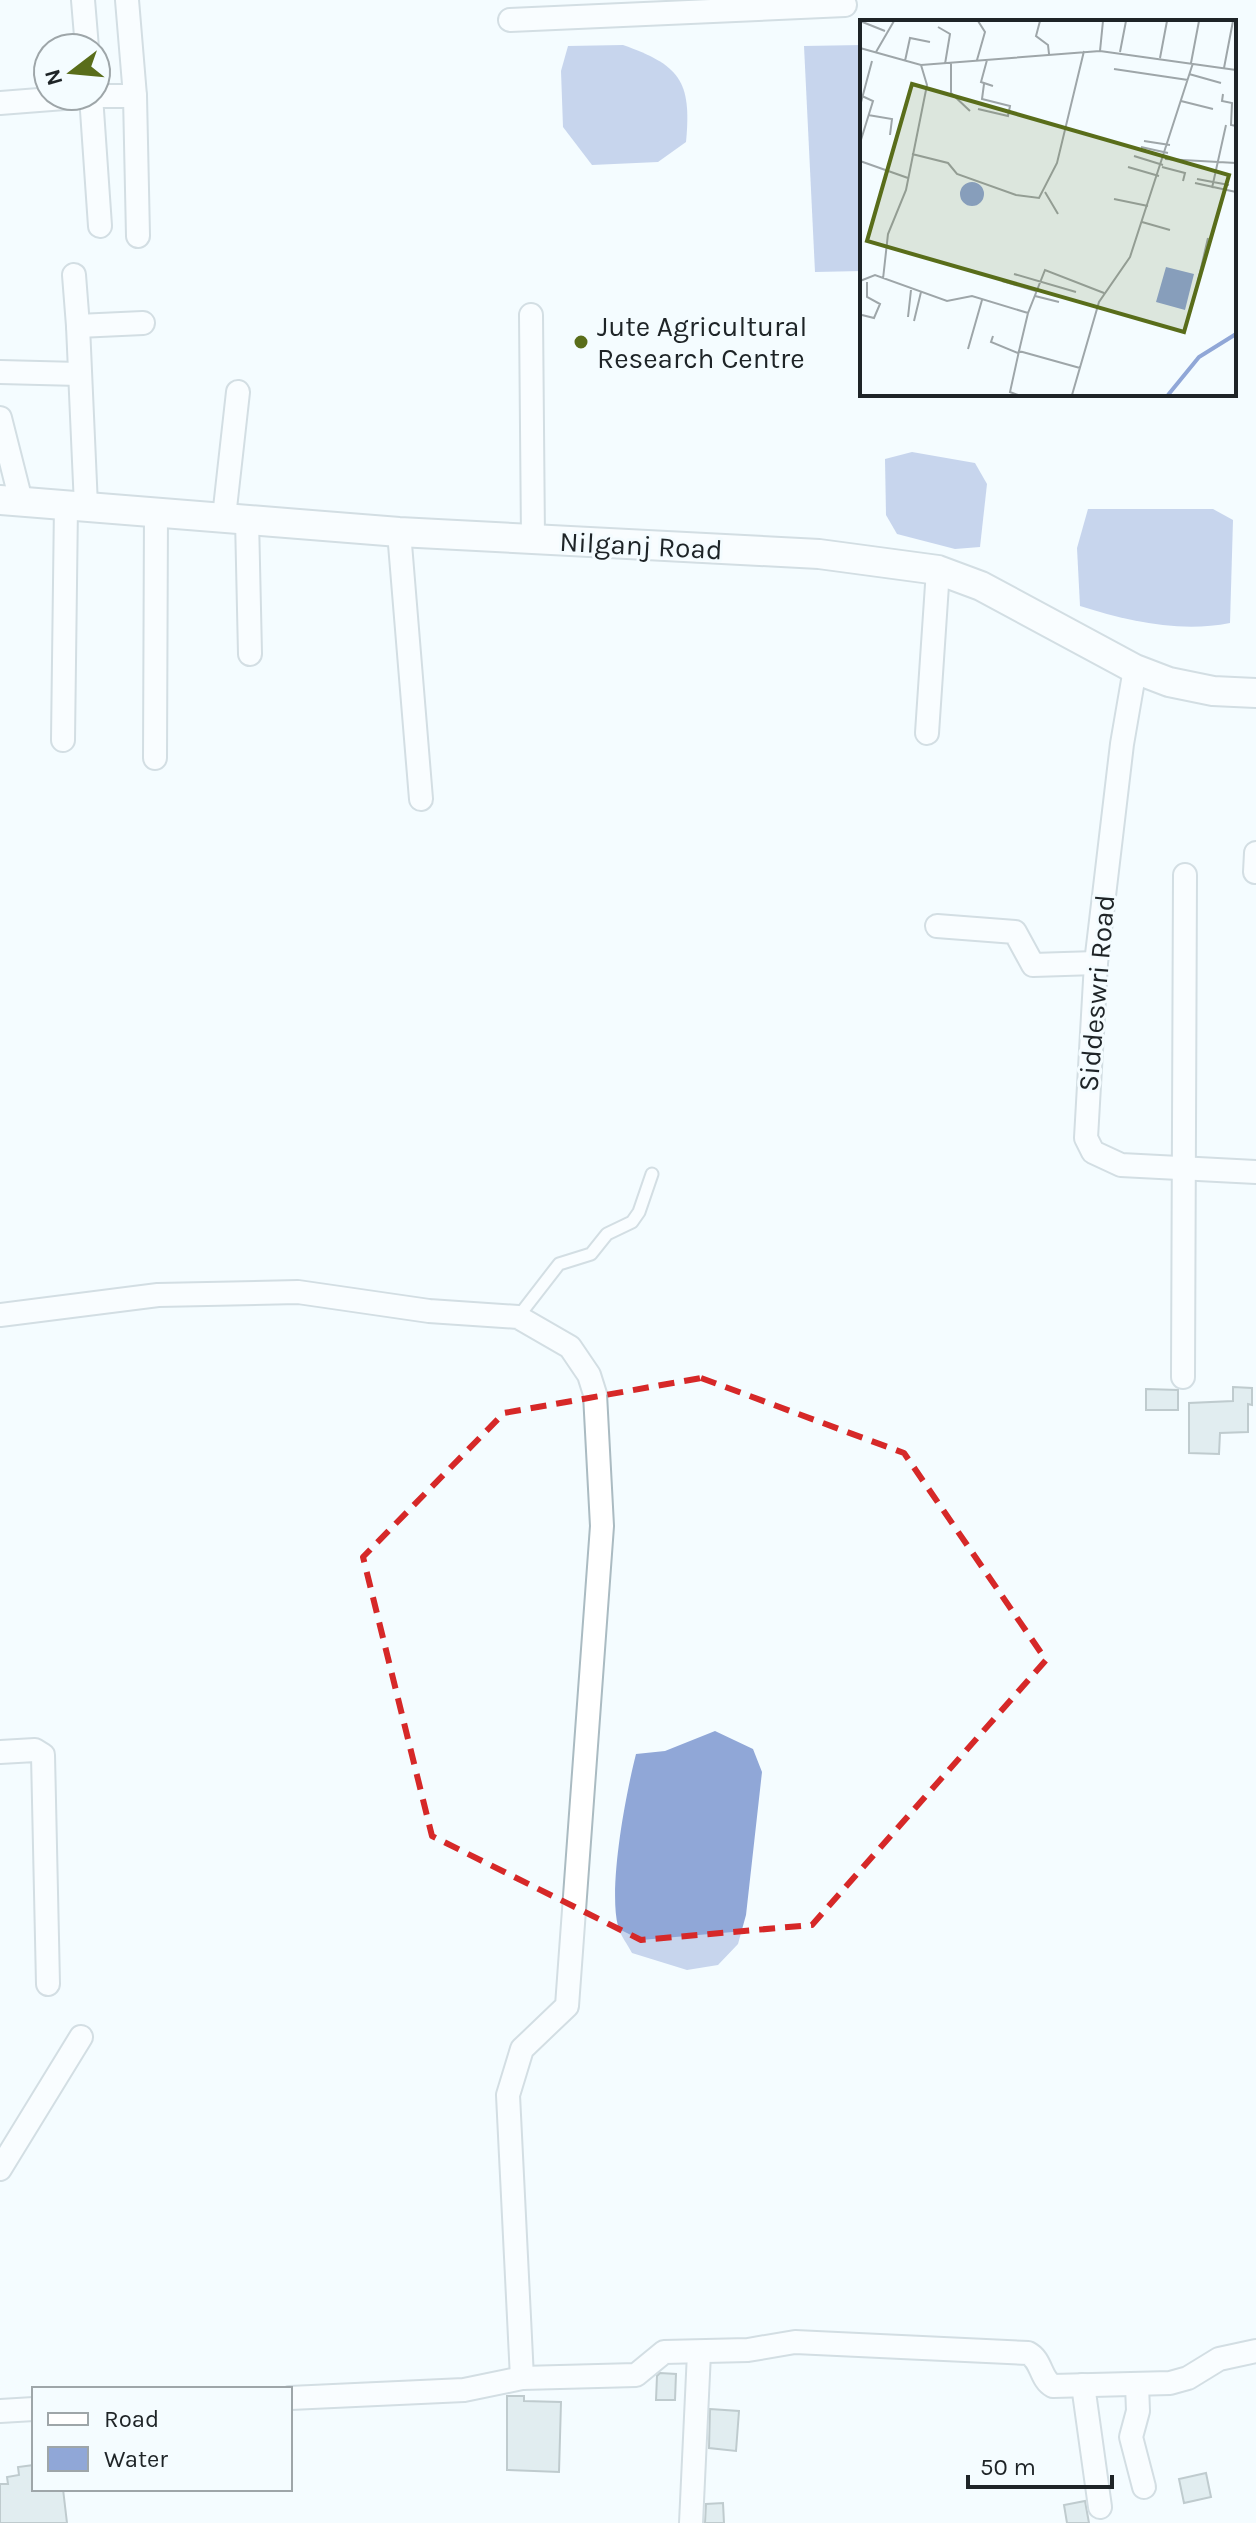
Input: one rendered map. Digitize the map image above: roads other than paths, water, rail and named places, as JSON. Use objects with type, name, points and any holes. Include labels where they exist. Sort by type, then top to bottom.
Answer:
[{"type":"street","points":[[83,0],[86,32]]},
{"type":"street","points":[[127,0],[135,96],[138,236]]},
{"type":"street","points":[[510,20],[845,5]]},
{"type":"street","points":[[112,96],[135,96]]},
{"type":"street","points":[[0,103],[32,101]]},
{"type":"street","points":[[93,112],[100,226]]},
{"type":"street","points":[[63,740],[76,506],[79,374],[74,275]]},
{"type":"street","points":[[531,315],[533,539]]},
{"type":"street","points":[[78,326],[143,323]]},
{"type":"street","points":[[0,372],[79,374]]},
{"type":"street","points":[[238,392],[235,518],[250,654]]},
{"type":"street","points":[[0,418],[10,501]]},
{"type":"street","name":"Nilganj Road","points":[[10,501],[399,532],[819,554],[938,570],[981,586],[1135,669],[1169,682],[1213,691],[1256,693]]},
{"type":"street","points":[[155,758],[156,512]]},
{"type":"street","points":[[399,532],[421,799]]},
{"type":"street","points":[[927,733],[938,570]]},
{"type":"street","name":"Siddeswri Road","points":[[1135,669],[1122,744],[1096,963],[1086,1138],[1093,1152],[1106,1160],[1186,1171],[1256,1172]]},
{"type":"street","points":[[1183,1377],[1185,875]]},
{"type":"street","points":[[937,926],[1015,932],[1033,965],[1096,963]]},
{"type":"street","points":[[0,1315],[129,1298],[278,1291],[334,1294],[429,1311],[518,1317],[570,1347],[589,1375],[598,1418],[602,1526],[567,2006],[522,2049],[508,2095],[522,2378]]},
{"type":"street","points":[[0,1752],[35,1750],[43,1755],[48,1984]]},
{"type":"street","points":[[0,2169],[81,2037]]},
{"type":"street","points":[[292,2398],[464,2390],[522,2378],[636,2375],[664,2352],[753,2350],[795,2342],[1028,2353],[1035,2358],[1050,2384],[1083,2385],[1178,2382],[1219,2359],[1256,2351]]},
{"type":"street","points":[[691,2523],[699,2353]]},
{"type":"street","points":[[1083,2385],[1100,2507]]},
{"type":"street","points":[[1137,2385],[1138,2411],[1131,2437],[1144,2487]]},
{"type":"street","points":[[0,2411],[32,2409]]},
{"type":"lane","points":[[518,1317],[559,1264],[591,1254],[607,1234],[632,1222],[652,1174]]},
{"type":"water","points":[[623,45],[657,60],[678,78],[687,104],[686,142],[658,162],[592,165],[563,127],[561,71],[568,46]]},
{"type":"water","points":[[860,45],[860,271],[815,272],[804,46]]},
{"type":"water","points":[[912,452],[975,463],[987,484],[980,547],[955,549],[897,534],[886,515],[885,459]]},
{"type":"water","points":[[1088,509],[1213,509],[1233,520],[1230,623],[1192,627],[1154,624],[1080,606],[1077,548]]},
{"type":"water","points":[[715,1731],[753,1749],[762,1772],[746,1915],[738,1944],[718,1965],[687,1970],[632,1953],[618,1926],[615,1909],[617,1865],[636,1754],[665,1751]]},
{"type":"place","name":"Jute Agricultural Research Centre","points":[[581,342]]}]
